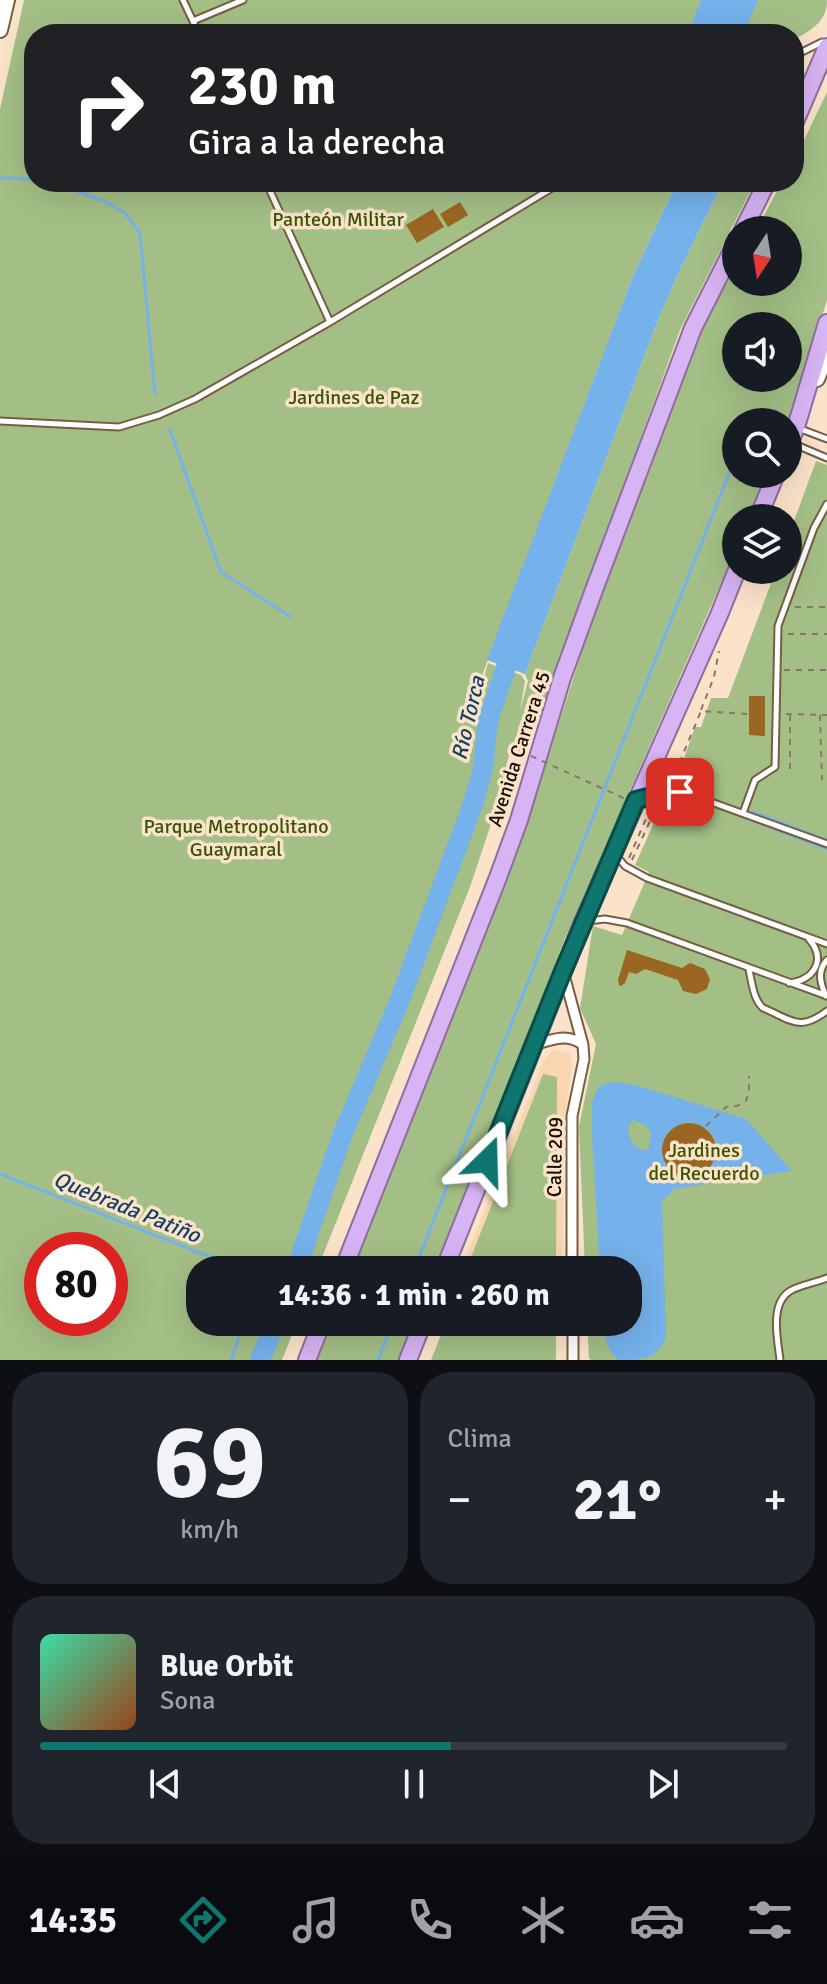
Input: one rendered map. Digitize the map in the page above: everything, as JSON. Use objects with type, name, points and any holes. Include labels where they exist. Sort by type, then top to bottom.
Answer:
[{"type":"highway","points":[[804,96],[827,47]]},
{"type":"highway","points":[[804,102],[827,70]]},
{"type":"highway","points":[[750,216],[762,192]]},
{"type":"highway","name":"Avenida Carrera 45","points":[[348,1256],[519,820],[567,663],[686,345],[722,272]]},
{"type":"highway","points":[[800,408],[827,323]]},
{"type":"highway","points":[[450,1256],[583,922],[731,584]]},
{"type":"highway","points":[[307,1360],[316,1336]]},
{"type":"highway","points":[[408,1360],[417,1336]]},
{"type":"main road","points":[[0,30],[7,0]]},
{"type":"main road","points":[[802,413],[827,355]]},
{"type":"street","name":"Calle 209","points":[[563,971],[583,1045],[583,1067],[572,1116],[572,1256]]},
{"type":"street","points":[[533,1045],[564,1038],[574,1038],[583,1045]]},
{"type":"street","points":[[573,1336],[573,1360]]},
{"type":"lane","points":[[183,0],[194,24]]},
{"type":"lane","points":[[193,21],[243,0]]},
{"type":"lane","points":[[804,51],[827,40]]},
{"type":"lane","points":[[271,192],[330,322]]},
{"type":"lane","points":[[0,421],[119,427],[195,399],[545,192]]},
{"type":"lane","points":[[802,438],[827,439]]},
{"type":"lane","points":[[802,444],[827,458]]},
{"type":"lane","points":[[743,813],[755,780],[775,767],[779,620],[814,528],[827,504]]},
{"type":"lane","points":[[636,800],[662,794],[689,794],[827,844]]},
{"type":"lane","points":[[614,852],[629,868],[647,878],[827,944]]},
{"type":"lane","points":[[583,922],[605,919],[627,923],[827,996]]},
{"type":"lane","points":[[788,983],[808,978],[818,966],[820,958],[817,951],[805,936]]},
{"type":"lane","points":[[827,960],[821,967],[820,975],[827,996]]},
{"type":"lane","points":[[749,969],[756,996],[763,1008],[805,1024],[827,1011]]},
{"type":"lane","points":[[780,1360],[777,1322],[781,1300],[790,1291],[827,1280]]},
{"type":"path","points":[[790,607],[827,607]]},
{"type":"path","points":[[783,634],[827,634]]},
{"type":"path","points":[[629,868],[662,794],[674,776],[701,711],[714,677],[721,644]]},
{"type":"path","points":[[784,670],[827,670]]},
{"type":"path","points":[[701,711],[749,714]]},
{"type":"path","points":[[777,714],[827,715]]},
{"type":"path","points":[[790,714],[790,770]]},
{"type":"path","points":[[820,715],[822,780]]},
{"type":"path","points":[[523,743],[519,743],[517,745],[518,750],[520,752],[522,752],[525,750],[526,748],[523,743],[518,744],[519,751],[520,751],[534,758],[591,783],[633,803],[647,809],[661,815],[667,813],[665,808],[662,807],[659,809],[658,813],[659,815],[661,816],[667,813],[667,810],[664,807]]},
{"type":"path","points":[[707,1125],[726,1107],[746,1101],[749,1076]]},
{"type":"shaded area","points":[[553,1049],[570,1053],[572,1066],[565,1114],[562,1256],[467,1256],[543,1062]]},
{"type":"green space","points":[[24,0],[827,0],[821,20],[804,34],[804,24],[24,24],[24,192],[672,192],[633,276],[480,681],[483,682],[488,663],[521,675],[525,681],[520,711],[528,681],[525,674],[656,325],[679,272],[718,192],[750,192],[738,216],[722,216],[722,247],[680,330],[539,718],[527,728],[523,741],[517,740],[511,747],[497,806],[470,887],[323,1256],[186,1256],[186,1336],[291,1336],[282,1360],[0,1360],[0,109]]},
{"type":"green space","points":[[827,92],[827,300],[802,381],[802,312],[722,312],[722,392],[799,392],[794,408],[722,408],[722,488],[761,488],[755,504],[722,504],[722,581],[564,941],[440,1256],[358,1256],[521,840],[588,633],[707,320],[722,292],[722,296],[802,296],[802,216],[764,216],[777,192],[804,192],[804,140]]},
{"type":"green space","name":"Jardines del Recuerdo","points":[[816,461],[827,465],[827,1360],[591,1360],[588,1336],[642,1336],[642,1256],[584,1256],[579,1126],[596,1044],[580,1008],[593,926],[622,935],[649,872],[635,865],[657,816],[663,818],[668,814],[667,807],[695,727],[701,727],[711,698],[728,698],[771,584],[802,584],[800,504]]},
{"type":"green space","points":[[543,1074],[557,1077],[556,1256],[472,1256]]},
{"type":"green space","points":[[326,1336],[407,1336],[398,1360],[317,1360]]},
{"type":"green space","points":[[440,1336],[556,1336],[556,1360],[431,1360]]},
{"type":"water","points":[[701,0],[758,0],[747,24],[692,24]]},
{"type":"water","points":[[672,192],[718,192],[656,325],[525,674],[487,660],[633,276]]},
{"type":"water","points":[[616,1082],[632,1084],[746,1119],[792,1171],[674,1189],[662,1202],[666,1338],[658,1351],[641,1359],[618,1360],[605,1336],[642,1336],[642,1256],[599,1256],[592,1133],[592,1103],[598,1088]],"holes":[[[633,1120],[645,1125],[651,1133],[649,1148],[645,1151],[634,1144],[628,1127]],[[689,1122],[707,1129],[715,1140],[716,1152],[711,1164],[690,1178],[677,1175],[663,1156],[666,1136],[676,1127]]]},
{"type":"building","points":[[460,202],[468,215],[448,227],[440,214]]},
{"type":"building","points":[[433,209],[444,227],[417,243],[406,225]]},
{"type":"building","points":[[749,696],[765,696],[765,736],[749,735]]},
{"type":"building","points":[[627,950],[682,968],[690,963],[705,969],[710,979],[707,989],[696,994],[683,991],[678,980],[645,969],[636,974],[629,972],[621,986],[618,980]]},
{"type":"building","points":[[689,1123],[708,1131],[716,1150],[708,1169],[689,1177],[670,1169],[662,1150],[670,1131]]},
{"type":"waterway","points":[[0,178],[24,179]]},
{"type":"waterway","points":[[79,192],[125,213],[140,233],[155,394]]},
{"type":"waterway","points":[[170,430],[221,572],[291,617]]},
{"type":"waterway","points":[[420,1256],[723,488]]},
{"type":"waterway","name":"Río Torca","points":[[301,1256],[342,1136],[399,1002],[473,804],[483,768],[488,721],[515,641]]},
{"type":"waterway","points":[[753,812],[827,840]]},
{"type":"waterway","points":[[744,817],[827,849]]},
{"type":"waterway","name":"Quebrada Patiño","points":[[0,1174],[208,1256]]},
{"type":"waterway","name":"Quebrada Patiño","points":[[231,1360],[239,1336]]},
{"type":"waterway","name":"Río Torca","points":[[260,1360],[270,1336]]},
{"type":"waterway","points":[[378,1360],[387,1336]]},
{"type":"route","points":[[487,1161],[583,922],[636,800],[680,792]]},
{"type":"park label","name":"Panteón Militar","points":[[338,219]]},
{"type":"park label","name":"Jardines de Paz","points":[[354,397]]},
{"type":"park label","name":"Parque Metropolitano Guaymaral","points":[[236,838]]}]
